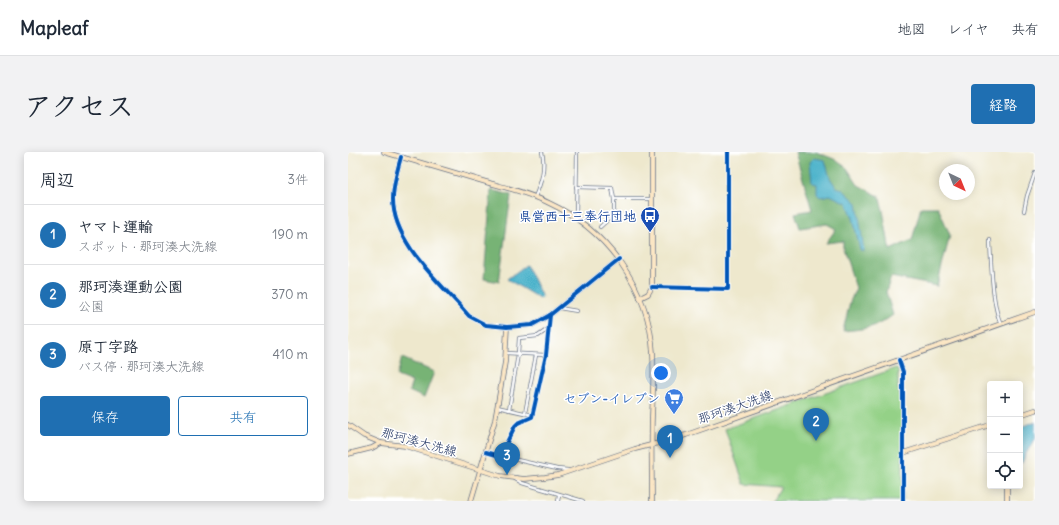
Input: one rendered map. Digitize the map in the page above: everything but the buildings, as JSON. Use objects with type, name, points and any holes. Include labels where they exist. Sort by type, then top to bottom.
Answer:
[{"type":"main road","points":[[384,152],[550,203],[576,218],[597,235],[619,260],[632,280],[640,298],[649,328],[653,352],[652,501]]},
{"type":"main road","points":[[640,298],[648,294],[652,287],[652,152]]},
{"type":"main road","points":[[401,157],[394,184],[393,200],[398,225],[407,244],[469,316],[486,325],[507,327],[532,325],[550,315],[619,260]]},
{"type":"main road","name":"那珂湊大洗線","points":[[348,425],[364,436],[381,443],[405,446],[480,470],[514,478],[545,477],[571,471],[635,448],[652,445],[686,435],[1035,312]]},
{"type":"main road","points":[[471,501],[486,452],[497,407],[505,362],[507,327]]},
{"type":"main road","points":[[899,360],[903,372],[903,501]]},
{"type":"main road","points":[[1023,414],[1035,410]]},
{"type":"main road","points":[[903,452],[987,425]]},
{"type":"main road","points":[[348,454],[372,448],[381,443]]},
{"type":"main road","points":[[1007,489],[1007,501]]},
{"type":"street","points":[[534,197],[542,180],[542,152]]},
{"type":"street","points":[[576,218],[577,152]]},
{"type":"street","points":[[652,287],[728,289],[728,152]]},
{"type":"street","points":[[1024,211],[1027,196],[1035,173]]},
{"type":"street","points":[[576,187],[612,188],[614,214],[600,228]]},
{"type":"street","points":[[614,199],[652,199]]},
{"type":"street","points":[[990,240],[994,298],[997,318],[1001,324]]},
{"type":"street","points":[[558,308],[577,311]]},
{"type":"street","points":[[500,456],[515,426],[518,423],[532,418],[546,355],[550,315]]},
{"type":"street","points":[[509,410],[518,354],[519,338],[538,336],[549,329]]},
{"type":"street","points":[[506,353],[546,355]]},
{"type":"street","points":[[525,413],[536,355]]},
{"type":"street","points":[[497,407],[532,415]]},
{"type":"street","points":[[486,452],[571,471]]},
{"type":"street","points":[[514,478],[522,483],[582,501]]},
{"type":"street","points":[[558,501],[559,495]]},
{"type":"green space","points":[[795,152],[816,152],[834,159],[847,168],[858,185],[879,196],[890,250],[912,240],[921,207],[938,207],[950,235],[937,286],[891,277],[886,292],[893,315],[881,323],[870,327],[843,331],[850,302],[856,288],[843,248],[843,241],[826,243],[836,229],[827,224],[800,228],[795,213],[812,210]]},
{"type":"green space","points":[[491,190],[511,195],[499,282],[484,279]]},
{"type":"green space","points":[[402,358],[434,372],[424,398],[409,391],[412,382],[397,376]]},
{"type":"green space","points":[[896,368],[898,370],[898,388],[902,403],[903,501],[772,501],[781,487],[744,484],[725,429]]},
{"type":"water","points":[[814,158],[825,160],[830,178],[836,187],[842,189],[857,203],[864,251],[860,250],[853,218],[847,203],[830,195],[820,197],[817,194],[817,184],[812,183],[810,162]]},
{"type":"water","points":[[526,265],[542,297],[540,299],[507,279]]},
{"type":"water","points":[[1035,422],[1035,439],[1023,460],[1023,453],[1023,426]]},
{"type":"cycle path","points":[[652,287],[728,289],[728,152]]},
{"type":"cycle path","points":[[401,157],[394,183],[393,194],[395,215],[400,230],[418,258],[440,285],[469,316],[486,325],[507,327],[532,325],[550,315],[619,259]]},
{"type":"cycle path","points":[[486,452],[500,456],[515,426],[518,423],[532,417],[546,355],[550,315]]},
{"type":"cycle path","points":[[899,360],[903,372],[903,501]]},
{"type":"place","name":"県営西十三奉行団地","points":[[650,233]]},
{"type":"place","name":"セブン-イレブン","points":[[674,415]]},
{"type":"place","name":"那珂湊運動公園","points":[[816,441]]},
{"type":"place","name":"ヤマト運輸","points":[[670,458]]},
{"type":"place","name":"原丁字路","points":[[507,475]]}]
